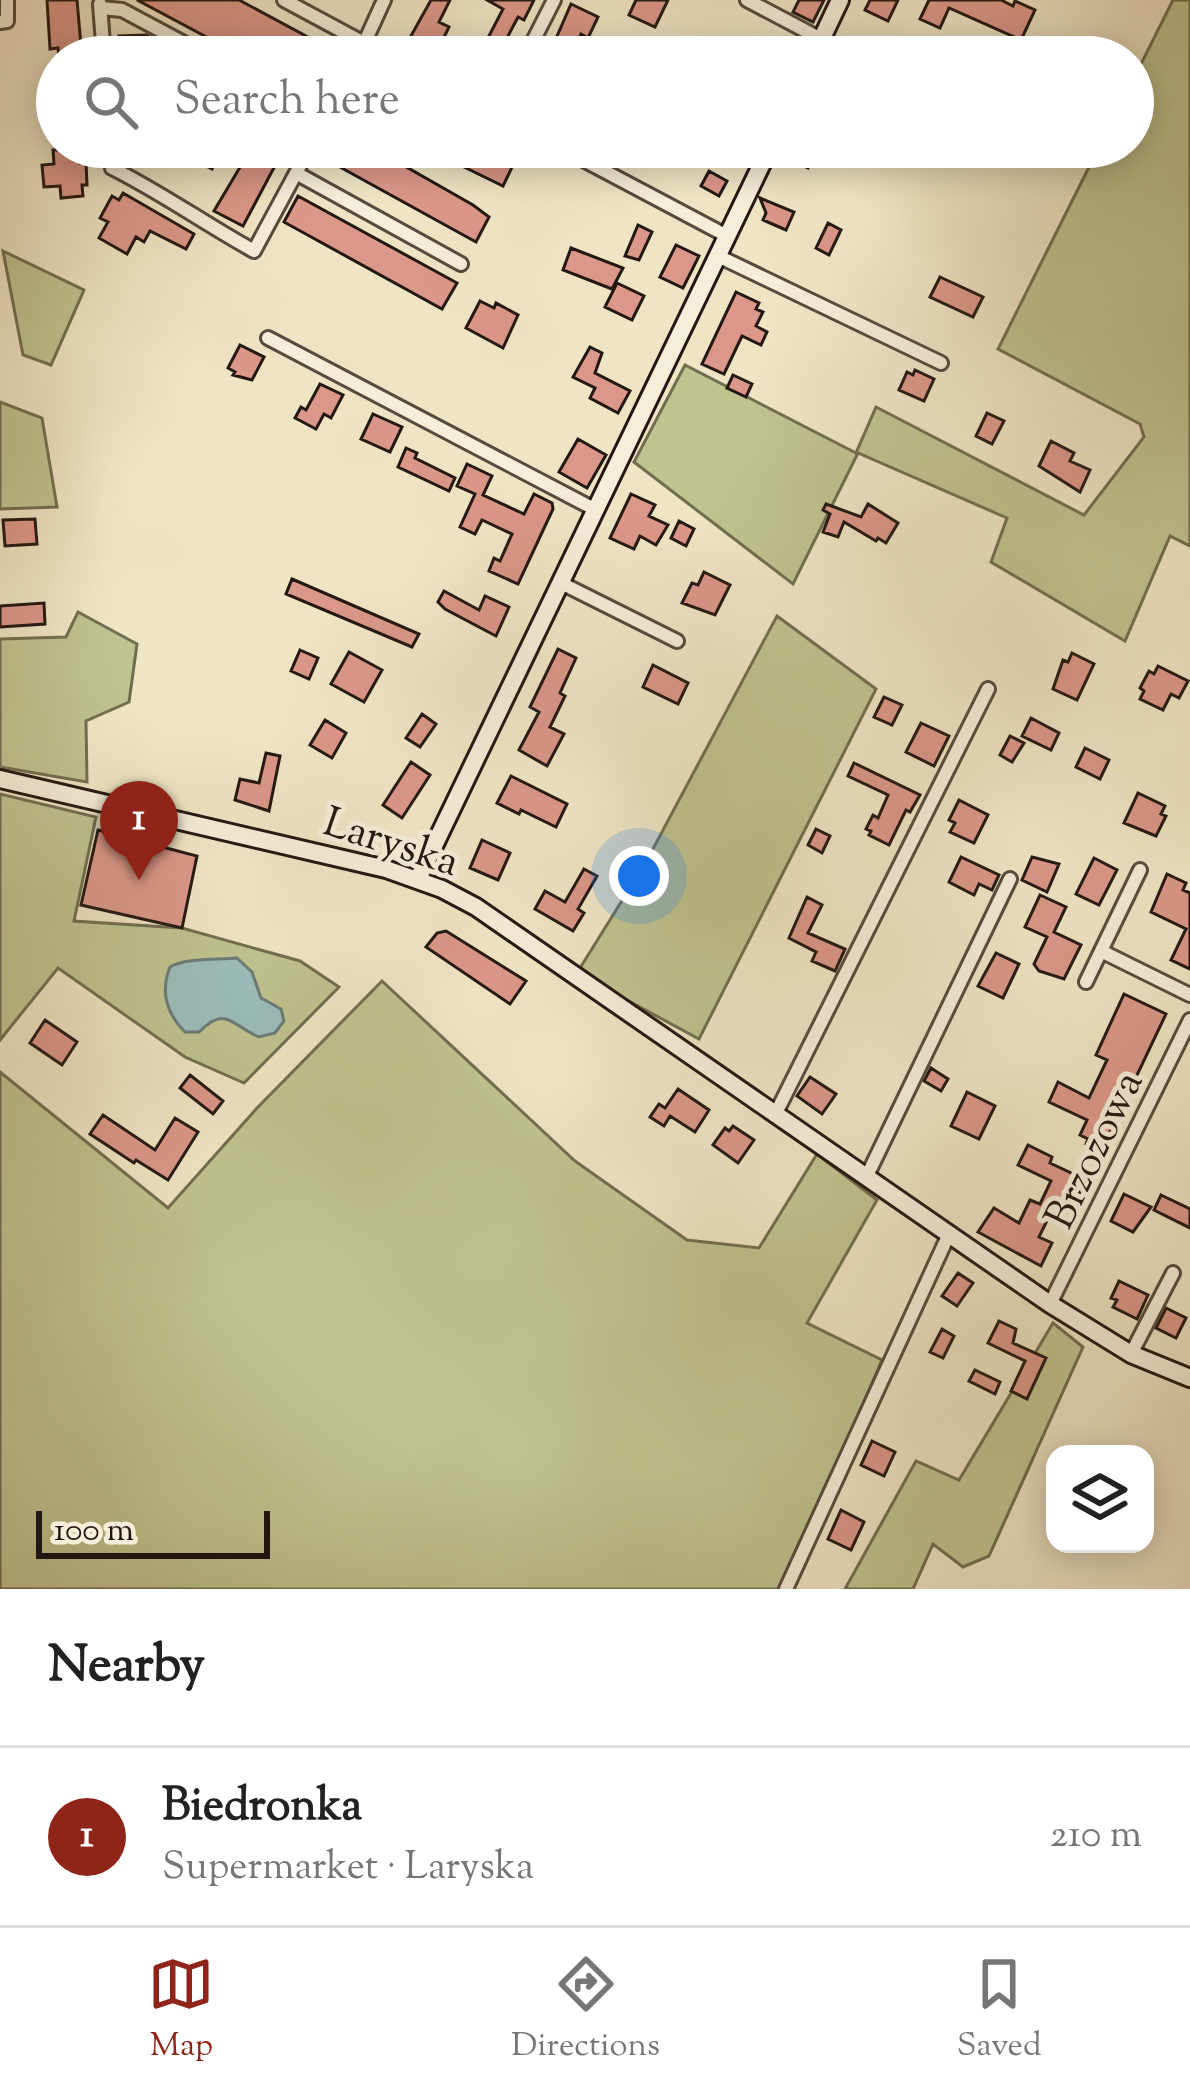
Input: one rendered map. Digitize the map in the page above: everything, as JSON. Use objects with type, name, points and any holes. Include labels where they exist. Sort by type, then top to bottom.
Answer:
[{"type":"street","points":[[0,22],[7,22],[7,0]]},
{"type":"street","points":[[284,0],[340,36]]},
{"type":"street","points":[[366,36],[384,0]]},
{"type":"street","points":[[536,36],[554,0]]},
{"type":"street","points":[[747,0],[815,36]]},
{"type":"street","points":[[822,36],[840,0]]},
{"type":"street","points":[[102,36],[100,4],[122,10],[171,36]]},
{"type":"street","points":[[112,168],[172,198],[187,214],[254,251],[299,168]]},
{"type":"street","points":[[599,168],[727,236]]},
{"type":"street","points":[[418,879],[760,168]]},
{"type":"street","points":[[296,173],[461,264]]},
{"type":"street","points":[[718,256],[940,363]]},
{"type":"street","points":[[268,338],[596,510]]},
{"type":"street","points":[[561,583],[677,641]]},
{"type":"street","points":[[775,1114],[988,688]]},
{"type":"street","name":"Laryska","points":[[0,779],[318,852],[418,879],[476,907],[1050,1304],[1131,1354],[1190,1378]]},
{"type":"street","points":[[1086,982],[1140,870]]},
{"type":"street","points":[[866,1178],[1010,879]]},
{"type":"street","points":[[1101,951],[1190,995]]},
{"type":"street","name":"Brzozowa","points":[[1050,1304],[1190,1020]]},
{"type":"street","points":[[786,1589],[949,1234]]},
{"type":"street","points":[[1131,1354],[1173,1274]]},
{"type":"green space","points":[[1173,0],[1190,0],[1190,546],[1170,536],[1125,641],[991,562],[1007,518],[858,453],[793,584],[634,462],[685,365],[856,453],[876,407],[1084,515],[1144,437],[1140,424],[998,349],[1088,168],[1154,168],[1154,38]]},
{"type":"green space","points":[[3,251],[84,290],[51,365],[23,355]]},
{"type":"green space","points":[[0,402],[42,418],[57,507],[0,509]]},
{"type":"green space","points":[[78,612],[137,644],[129,702],[86,721],[87,782],[0,767],[0,639],[66,637]]},
{"type":"green space","points":[[777,616],[876,689],[699,1039],[577,973],[646,862]]},
{"type":"green space","points":[[0,794],[96,817],[74,921],[182,928],[300,961],[339,987],[244,1083],[185,1057],[58,968],[0,1040]]},
{"type":"green space","points":[[382,981],[575,1161],[687,1240],[759,1248],[817,1154],[877,1200],[807,1323],[882,1360],[783,1589],[0,1589],[0,1072],[168,1208],[257,1108]]},
{"type":"green space","points":[[1053,1323],[1083,1347],[989,1556],[963,1567],[933,1544],[913,1589],[845,1589],[916,1461],[959,1480]]},
{"type":"water","points":[[237,958],[252,972],[261,998],[281,1009],[284,1021],[275,1033],[259,1037],[222,1019],[199,1032],[185,1032],[167,1002],[170,967]]},
{"type":"building","points":[[47,0],[77,0],[80,36],[49,36]]},
{"type":"building","points":[[137,0],[239,0],[306,36],[205,36]]},
{"type":"building","points":[[431,0],[450,0],[439,22],[449,27],[445,36],[411,36]]},
{"type":"building","points":[[487,0],[534,0],[508,36],[489,36],[503,9]]},
{"type":"building","points":[[636,0],[668,0],[655,27],[629,15]]},
{"type":"building","points":[[799,0],[824,0],[813,22],[793,12]]},
{"type":"building","points":[[870,0],[898,0],[888,21],[865,10]]},
{"type":"building","points":[[929,0],[1001,0],[1013,6],[1015,1],[1035,10],[1023,36],[1012,36],[949,8],[940,28],[920,19]]},
{"type":"building","points":[[571,4],[598,17],[589,36],[557,36]]},
{"type":"building","points":[[42,168],[86,168],[83,196],[61,198],[60,186],[44,187]]},
{"type":"building","points":[[240,168],[274,168],[243,226],[214,211]]},
{"type":"building","points":[[342,168],[408,168],[489,217],[476,242]]},
{"type":"building","points":[[466,168],[512,168],[503,186]]},
{"type":"building","points":[[709,171],[727,181],[719,196],[701,186]]},
{"type":"building","points":[[123,193],[194,234],[186,249],[150,231],[144,242],[136,237],[127,254],[99,238],[108,222],[100,218],[112,196],[119,200]]},
{"type":"building","points":[[298,196],[457,283],[442,309],[284,222]]},
{"type":"building","points":[[760,198],[794,212],[786,230],[763,220],[766,213]]},
{"type":"building","points":[[828,223],[841,230],[829,255],[816,248]]},
{"type":"building","points":[[638,225],[652,232],[639,260],[625,256]]},
{"type":"building","points":[[676,245],[699,256],[683,288],[660,277]]},
{"type":"building","points":[[571,248],[623,268],[612,289],[563,270]]},
{"type":"building","points":[[940,277],[983,297],[973,317],[930,297]]},
{"type":"building","points":[[617,283],[644,296],[632,320],[605,307]]},
{"type":"building","points":[[736,292],[759,303],[756,309],[763,312],[756,326],[767,332],[761,345],[742,336],[724,374],[702,364]]},
{"type":"building","points":[[480,301],[494,308],[496,303],[518,315],[503,348],[466,328]]},
{"type":"building","points":[[240,345],[264,357],[252,380],[233,375],[228,368]]},
{"type":"building","points":[[590,347],[602,353],[595,373],[630,391],[618,413],[590,398],[595,388],[573,377]]},
{"type":"building","points":[[915,370],[934,379],[924,401],[899,390],[907,372],[913,375]]},
{"type":"building","points":[[733,375],[752,384],[746,397],[727,388]]},
{"type":"building","points":[[320,384],[343,395],[331,418],[324,414],[316,429],[295,418],[301,407],[306,410]]},
{"type":"building","points":[[987,413],[1004,421],[992,444],[976,436]]},
{"type":"building","points":[[373,414],[402,427],[390,452],[361,439]]},
{"type":"building","points":[[578,439],[606,455],[587,488],[559,472]]},
{"type":"building","points":[[1051,441],[1074,453],[1070,461],[1090,470],[1080,492],[1039,466]]},
{"type":"building","points":[[406,448],[417,453],[415,458],[455,478],[449,491],[398,467]]},
{"type":"building","points":[[467,464],[492,476],[483,495],[524,514],[534,494],[552,503],[518,584],[489,571],[494,558],[500,561],[512,534],[482,520],[475,534],[460,527],[475,494],[457,486]]},
{"type":"building","points":[[631,494],[655,505],[649,516],[668,525],[656,545],[640,536],[634,549],[610,538]]},
{"type":"building","points":[[826,504],[861,517],[868,504],[898,523],[886,543],[844,522],[838,537],[823,532],[830,514],[823,510]]},
{"type":"building","points":[[35,519],[37,544],[5,546],[3,520]]},
{"type":"building","points":[[679,521],[694,529],[686,546],[671,538]]},
{"type":"building","points":[[704,572],[730,585],[715,615],[682,603]]},
{"type":"building","points":[[292,579],[419,634],[412,647],[286,594]]},
{"type":"building","points":[[444,591],[479,610],[485,596],[509,607],[496,636],[445,609],[438,602]]},
{"type":"building","points":[[44,603],[45,624],[0,627],[0,606]]},
{"type":"building","points":[[558,649],[576,658],[550,727],[564,734],[547,766],[519,750],[539,712],[530,707]]},
{"type":"building","points":[[300,650],[318,658],[309,679],[291,671]]},
{"type":"building","points":[[349,652],[382,670],[364,702],[331,684]]},
{"type":"building","points":[[1072,653],[1094,664],[1077,700],[1053,689],[1063,660],[1068,662]]},
{"type":"building","points":[[653,665],[688,683],[678,704],[643,687]]},
{"type":"building","points":[[1158,666],[1188,681],[1179,698],[1171,694],[1163,710],[1140,699],[1149,671],[1154,674]]},
{"type":"building","points":[[884,697],[902,705],[892,725],[874,717]]},
{"type":"building","points":[[422,714],[436,724],[420,747],[406,738]]},
{"type":"building","points":[[1031,718],[1059,733],[1051,750],[1022,736]]},
{"type":"building","points":[[325,720],[346,733],[332,758],[310,745]]},
{"type":"building","points":[[921,723],[949,736],[934,766],[906,752]]},
{"type":"building","points":[[1010,736],[1024,743],[1012,762],[1000,755]]},
{"type":"building","points":[[1085,748],[1109,760],[1100,779],[1076,767]]},
{"type":"building","points":[[266,753],[280,756],[269,811],[235,800],[240,779],[259,783]]},
{"type":"building","points":[[411,762],[430,775],[402,818],[383,805]]},
{"type":"building","points":[[854,763],[920,795],[910,812],[906,810],[889,845],[866,829],[873,815],[878,818],[888,795],[848,776]]},
{"type":"building","points":[[511,776],[567,804],[556,827],[497,803]]},
{"type":"building","points":[[1138,793],[1165,806],[1161,814],[1166,816],[1156,836],[1124,823]]},
{"type":"building","points":[[959,800],[988,815],[974,843],[950,832],[955,823],[949,820]]},
{"type":"building","points":[[816,829],[830,836],[822,853],[808,845]]},
{"type":"building","points":[[98,830],[197,856],[182,928],[81,905]]},
{"type":"building","points":[[482,840],[510,853],[498,880],[470,868]]},
{"type":"building","points":[[961,857],[999,875],[992,890],[979,884],[974,895],[949,882]]},
{"type":"building","points":[[1032,857],[1059,864],[1047,892],[1022,880]]},
{"type":"building","points":[[1094,858],[1117,870],[1099,905],[1076,894]]},
{"type":"building","points":[[584,869],[597,876],[578,909],[584,913],[573,931],[535,909],[545,891],[565,902]]},
{"type":"building","points":[[1167,874],[1186,883],[1183,890],[1190,893],[1190,969],[1171,960],[1186,929],[1151,912]]},
{"type":"building","points":[[1040,895],[1066,907],[1054,932],[1081,945],[1064,979],[1039,971],[1034,964],[1047,937],[1025,927]]},
{"type":"building","points":[[807,897],[822,905],[808,933],[845,949],[835,971],[812,961],[816,952],[789,938]]},
{"type":"building","points":[[446,931],[526,981],[510,1004],[426,947],[437,933]]},
{"type":"building","points":[[996,953],[1019,964],[1003,998],[978,986]]},
{"type":"building","points":[[1124,994],[1166,1014],[1101,1151],[1080,1135],[1087,1120],[1049,1102],[1058,1082],[1089,1098],[1107,1060],[1096,1055]]},
{"type":"building","points":[[45,1020],[77,1042],[62,1065],[30,1043]]},
{"type":"building","points":[[931,1068],[948,1079],[941,1091],[924,1081]]},
{"type":"building","points":[[190,1075],[223,1101],[213,1114],[180,1088]]},
{"type":"building","points":[[810,1077],[836,1094],[822,1114],[797,1096]]},
{"type":"building","points":[[678,1089],[709,1110],[695,1132],[670,1116],[664,1126],[650,1117],[659,1104],[665,1108]]},
{"type":"building","points":[[967,1092],[995,1106],[979,1139],[951,1126]]},
{"type":"building","points":[[103,1115],[155,1150],[175,1118],[198,1132],[168,1180],[90,1134]]},
{"type":"building","points":[[733,1126],[754,1140],[738,1163],[713,1145],[725,1128],[729,1131]]},
{"type":"building","points":[[1028,1145],[1052,1157],[1050,1163],[1086,1180],[1073,1208],[1057,1200],[1039,1237],[1052,1243],[1041,1266],[978,1232],[994,1208],[1019,1223],[1030,1200],[1040,1204],[1051,1181],[1018,1165]]},
{"type":"building","points":[[1124,1194],[1151,1207],[1133,1232],[1111,1221]]},
{"type":"building","points":[[1161,1195],[1190,1209],[1190,1228],[1154,1210]]},
{"type":"building","points":[[958,1273],[973,1283],[957,1306],[942,1296]]},
{"type":"building","points":[[1119,1281],[1148,1295],[1137,1319],[1113,1307],[1117,1300],[1111,1298]]},
{"type":"building","points":[[1166,1308],[1186,1318],[1176,1338],[1156,1328]]},
{"type":"building","points":[[999,1321],[1016,1329],[1013,1343],[1046,1358],[1027,1399],[1011,1391],[1025,1361],[988,1343]]},
{"type":"building","points":[[942,1329],[954,1336],[943,1358],[930,1352]]},
{"type":"building","points":[[975,1370],[1000,1382],[995,1394],[969,1381]]},
{"type":"building","points":[[872,1441],[895,1452],[884,1476],[861,1465]]},
{"type":"building","points":[[841,1510],[864,1522],[851,1550],[828,1539]]},
{"type":"place","name":"Biedronka","points":[[139,880]]}]
